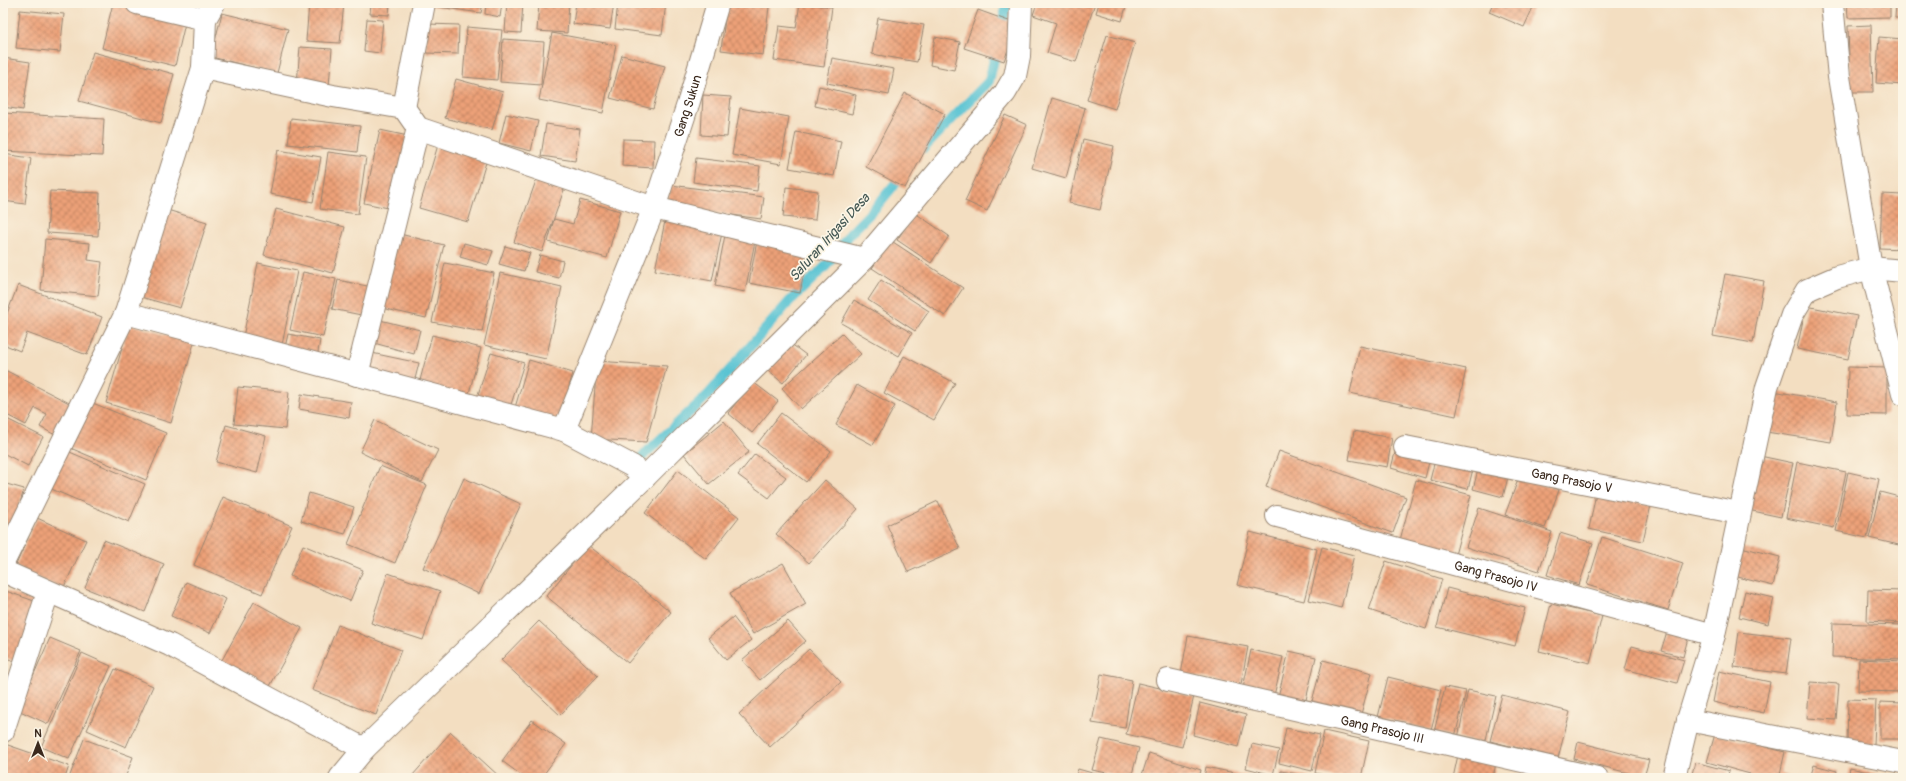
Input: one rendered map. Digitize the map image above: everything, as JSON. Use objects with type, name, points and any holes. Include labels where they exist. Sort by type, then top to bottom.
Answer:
[{"type":"street","points":[[3,563],[126,313],[203,68],[210,11],[137,3]]},
{"type":"street","points":[[404,108],[424,3]]},
{"type":"street","name":"Gang Sukun","points":[[564,430],[654,208],[689,101],[718,3]]},
{"type":"street","points":[[340,778],[364,749],[645,477],[864,259],[1005,93],[1015,76],[1019,56],[1021,3]]},
{"type":"street","points":[[1832,3],[1839,77],[1871,268],[1903,394]]},
{"type":"street","points":[[203,68],[333,96],[404,108],[418,128],[654,208],[864,259]]},
{"type":"street","points":[[357,374],[418,128]]},
{"type":"street","points":[[1674,778],[1688,720],[1714,635],[1767,387],[1792,315],[1807,290],[1837,277],[1871,268],[1903,271]]},
{"type":"street","points":[[126,313],[564,430],[632,466],[645,477]]},
{"type":"street","name":"Gang Prasojo V","points":[[1405,446],[1740,513]]},
{"type":"street","name":"Gang Prasojo IV","points":[[1278,516],[1714,635]]},
{"type":"street","points":[[3,571],[170,645],[364,749]]},
{"type":"street","points":[[3,731],[48,592]]},
{"type":"street","name":"Gang Prasojo III","points":[[1168,680],[1597,778]]},
{"type":"street","points":[[1688,720],[1903,762]]},
{"type":"building","points":[[113,3],[120,3],[186,19],[175,66],[102,48]]},
{"type":"building","points":[[309,3],[344,3],[340,43],[306,41]]},
{"type":"building","points":[[371,3],[390,3],[389,15],[370,14]]},
{"type":"building","points":[[432,3],[483,3],[481,13],[431,6]]},
{"type":"building","points":[[486,3],[502,3],[500,17],[485,14]]},
{"type":"building","points":[[507,3],[523,3],[521,33],[505,32]]},
{"type":"building","points":[[539,3],[569,3],[567,33],[537,31]]},
{"type":"building","points":[[576,3],[614,3],[610,29],[573,24]]},
{"type":"building","points":[[618,3],[666,3],[662,35],[615,29]]},
{"type":"building","points":[[727,3],[769,7],[763,55],[721,50]]},
{"type":"building","points":[[800,3],[832,7],[824,67],[774,60],[779,26],[796,28]]},
{"type":"building","points":[[1037,3],[1095,3],[1076,62],[1047,53],[1056,23],[1033,15]]},
{"type":"building","points":[[1099,3],[1127,3],[1122,21],[1096,13]]},
{"type":"building","points":[[1493,3],[1535,3],[1524,27],[1489,12]]},
{"type":"building","points":[[1847,3],[1890,3],[1890,17],[1848,18]]},
{"type":"building","points":[[1896,3],[1903,3],[1903,18],[1895,18]]},
{"type":"building","points":[[20,10],[64,14],[60,52],[16,48]]},
{"type":"building","points":[[978,10],[1017,24],[1004,61],[964,48]]},
{"type":"building","points":[[222,13],[288,29],[277,73],[211,57]]},
{"type":"building","points":[[878,18],[924,25],[917,62],[872,54]]},
{"type":"building","points":[[367,19],[383,20],[380,53],[364,51]]},
{"type":"building","points":[[427,24],[459,25],[458,54],[426,53]]},
{"type":"building","points":[[1871,25],[1873,92],[1850,92],[1848,26]]},
{"type":"building","points":[[467,27],[502,30],[497,80],[463,77]]},
{"type":"building","points":[[552,33],[616,45],[603,113],[539,100]]},
{"type":"building","points":[[1107,35],[1135,43],[1115,109],[1087,100]]},
{"type":"building","points":[[935,37],[960,42],[954,70],[930,65]]},
{"type":"building","points":[[1879,37],[1903,39],[1903,85],[1876,83]]},
{"type":"building","points":[[503,39],[544,42],[541,85],[500,82]]},
{"type":"building","points":[[300,47],[332,49],[329,86],[297,84]]},
{"type":"building","points":[[93,52],[174,74],[161,123],[79,101]]},
{"type":"building","points":[[622,55],[665,66],[653,109],[610,98]]},
{"type":"building","points":[[3,58],[30,62],[23,110],[3,107]]},
{"type":"building","points":[[832,58],[894,69],[889,95],[827,83]]},
{"type":"building","points":[[456,79],[503,92],[492,130],[445,118]]},
{"type":"building","points":[[819,86],[856,95],[852,114],[815,106]]},
{"type":"building","points":[[905,93],[945,114],[905,188],[866,167]]},
{"type":"building","points":[[703,95],[731,97],[727,137],[701,135]]},
{"type":"building","points":[[1052,98],[1085,108],[1066,178],[1032,168]]},
{"type":"building","points":[[740,108],[789,117],[781,164],[732,155]]},
{"type":"building","points":[[3,113],[104,119],[102,156],[3,151]]},
{"type":"building","points":[[506,114],[538,121],[531,151],[499,143]]},
{"type":"building","points":[[1005,115],[1027,125],[987,211],[965,201]]},
{"type":"building","points":[[291,118],[360,126],[357,152],[288,144]]},
{"type":"building","points":[[546,124],[580,129],[575,161],[541,156]]},
{"type":"building","points":[[380,130],[408,136],[393,209],[364,203]]},
{"type":"building","points":[[796,132],[841,141],[834,176],[789,168]]},
{"type":"building","points":[[623,139],[654,140],[653,168],[622,166]]},
{"type":"building","points":[[1083,139],[1114,146],[1100,210],[1069,203]]},
{"type":"building","points":[[438,145],[487,159],[468,222],[419,208]]},
{"type":"building","points":[[278,150],[321,157],[313,202],[270,194]]},
{"type":"building","points":[[328,152],[366,157],[358,214],[320,209]]},
{"type":"building","points":[[3,154],[31,158],[25,204],[3,201]]},
{"type":"building","points":[[696,158],[760,166],[757,191],[693,182]]},
{"type":"building","points":[[537,178],[565,187],[542,252],[514,242]]},
{"type":"building","points":[[671,185],[764,197],[761,219],[667,206]]},
{"type":"building","points":[[786,187],[818,191],[815,220],[783,217]]},
{"type":"building","points":[[50,191],[100,193],[98,236],[47,233]]},
{"type":"building","points":[[1882,194],[1903,195],[1903,249],[1880,248]]},
{"type":"building","points":[[580,200],[620,211],[607,258],[548,242],[554,219],[573,224]]},
{"type":"building","points":[[164,209],[207,222],[180,308],[137,296]]},
{"type":"building","points":[[276,209],[345,227],[333,273],[264,255]]},
{"type":"building","points":[[915,213],[949,236],[931,263],[897,240]]},
{"type":"building","points":[[666,216],[723,228],[712,281],[655,270]]},
{"type":"building","points":[[726,230],[756,236],[745,292],[715,286]]},
{"type":"building","points":[[396,233],[444,245],[426,318],[377,307]]},
{"type":"building","points":[[45,239],[90,243],[88,260],[102,262],[98,296],[41,290]]},
{"type":"building","points":[[890,240],[963,288],[945,316],[872,268]]},
{"type":"building","points":[[757,241],[808,251],[800,293],[749,283]]},
{"type":"building","points":[[464,243],[493,251],[488,265],[460,257]]},
{"type":"building","points":[[505,246],[530,253],[524,271],[499,264]]},
{"type":"building","points":[[540,255],[563,261],[559,278],[535,272]]},
{"type":"building","points":[[258,263],[297,271],[282,345],[243,337]]},
{"type":"building","points":[[445,263],[494,273],[482,332],[432,322]]},
{"type":"building","points":[[303,272],[336,279],[323,337],[290,330]]},
{"type":"building","points":[[500,273],[562,287],[546,359],[484,345]]},
{"type":"building","points":[[1725,274],[1764,281],[1753,343],[1713,336]]},
{"type":"building","points":[[338,280],[372,287],[366,316],[332,309]]},
{"type":"building","points":[[881,280],[929,311],[915,331],[868,300]]},
{"type":"building","points":[[18,285],[102,317],[87,355],[27,333],[20,351],[3,344],[3,324]]},
{"type":"building","points":[[854,300],[912,333],[899,356],[841,323]]},
{"type":"building","points":[[1806,306],[1857,316],[1848,359],[1797,349]]},
{"type":"building","points":[[380,320],[420,330],[414,354],[374,343]]},
{"type":"building","points":[[129,324],[194,343],[171,423],[106,403]]},
{"type":"building","points":[[288,334],[320,340],[317,358],[284,352]]},
{"type":"building","points":[[842,334],[861,354],[801,409],[782,388]]},
{"type":"building","points":[[432,335],[481,348],[468,397],[419,384]]},
{"type":"building","points":[[790,343],[806,355],[783,383],[768,371]]},
{"type":"building","points":[[1360,346],[1466,369],[1456,416],[1350,393]]},
{"type":"building","points":[[367,352],[419,363],[414,383],[363,372]]},
{"type":"building","points":[[491,353],[524,363],[509,411],[476,401]]},
{"type":"building","points":[[904,356],[955,383],[934,420],[884,393]]},
{"type":"building","points":[[529,360],[573,373],[558,424],[514,411]]},
{"type":"building","points":[[597,361],[667,366],[646,442],[591,439]]},
{"type":"building","points":[[1848,367],[1887,368],[1887,415],[1847,414]]},
{"type":"building","points":[[3,369],[77,407],[61,438],[40,427],[47,414],[35,408],[26,425],[3,413]]},
{"type":"building","points":[[753,382],[778,401],[752,433],[728,413]]},
{"type":"building","points":[[857,385],[895,406],[873,445],[836,425]]},
{"type":"building","points":[[238,387],[289,392],[285,429],[234,424]]},
{"type":"building","points":[[1773,391],[1837,402],[1831,442],[1766,432]]},
{"type":"building","points":[[301,394],[351,402],[349,418],[299,409]]},
{"type":"building","points":[[88,401],[166,433],[146,480],[68,447]]},
{"type":"building","points":[[781,413],[831,451],[806,482],[757,444]]},
{"type":"building","points":[[3,417],[43,437],[28,466],[3,453]]},
{"type":"building","points":[[375,420],[438,450],[422,482],[360,452]]},
{"type":"building","points":[[724,421],[749,452],[709,484],[684,454]]},
{"type":"building","points":[[226,425],[266,436],[257,473],[216,462]]},
{"type":"building","points":[[1354,431],[1392,438],[1387,467],[1349,460]]},
{"type":"building","points":[[1396,449],[1430,458],[1425,478],[1391,468]]},
{"type":"building","points":[[65,450],[145,484],[129,522],[49,488]]},
{"type":"building","points":[[1279,451],[1406,497],[1393,533],[1266,487]]},
{"type":"building","points":[[755,454],[786,477],[769,498],[738,475]]},
{"type":"building","points":[[1436,456],[1474,465],[1468,489],[1430,480]]},
{"type":"building","points":[[1760,456],[1793,463],[1781,517],[1748,510]]},
{"type":"building","points":[[1797,462],[1846,472],[1834,528],[1786,518]]},
{"type":"building","points":[[380,466],[427,485],[395,563],[348,544]]},
{"type":"building","points":[[1479,466],[1509,473],[1503,497],[1473,489]]},
{"type":"building","points":[[678,470],[739,517],[706,559],[645,513]]},
{"type":"building","points":[[1848,472],[1879,479],[1867,538],[1836,531]]},
{"type":"building","points":[[1519,477],[1559,490],[1545,528],[1505,515]]},
{"type":"building","points":[[464,478],[521,504],[479,594],[423,568]]},
{"type":"building","points":[[825,480],[858,509],[809,563],[776,534]]},
{"type":"building","points":[[1416,480],[1471,495],[1455,555],[1400,540]]},
{"type":"building","points":[[3,483],[24,489],[10,540],[3,539]]},
{"type":"building","points":[[1880,492],[1903,498],[1901,516],[1903,517],[1903,546],[1869,538]]},
{"type":"building","points":[[309,493],[354,507],[345,534],[301,521]]},
{"type":"building","points":[[1596,493],[1651,505],[1643,541],[1589,529]]},
{"type":"building","points":[[223,497],[292,526],[262,594],[194,565]]},
{"type":"building","points":[[938,501],[960,549],[908,572],[887,525]]},
{"type":"building","points":[[1479,508],[1552,532],[1539,571],[1466,547]]},
{"type":"building","points":[[37,518],[86,540],[63,589],[15,567]]},
{"type":"building","points":[[1250,532],[1317,549],[1304,601],[1237,585]]},
{"type":"building","points":[[1560,533],[1593,543],[1579,585],[1547,575]]},
{"type":"building","points":[[1602,537],[1683,563],[1668,610],[1587,585]]},
{"type":"building","points":[[104,540],[164,564],[145,612],[85,588]]},
{"type":"building","points":[[303,545],[363,570],[350,601],[290,576]]},
{"type":"building","points":[[588,545],[671,612],[628,663],[546,596]]},
{"type":"building","points":[[1322,547],[1354,555],[1341,608],[1309,600]]},
{"type":"building","points":[[1741,547],[1780,557],[1773,586],[1734,576]]},
{"type":"building","points":[[1386,561],[1442,579],[1426,629],[1369,610]]},
{"type":"building","points":[[783,563],[806,604],[753,634],[730,593]]},
{"type":"building","points":[[388,573],[440,591],[423,640],[371,623]]},
{"type":"building","points":[[186,582],[226,599],[210,633],[171,616]]},
{"type":"building","points":[[1447,588],[1525,608],[1515,646],[1437,627]]},
{"type":"building","points":[[3,590],[37,602],[17,662],[3,657]]},
{"type":"building","points":[[1868,590],[1903,591],[1903,623],[1867,621]]},
{"type":"building","points":[[1745,591],[1774,598],[1768,624],[1739,617]]},
{"type":"building","points":[[254,602],[302,628],[265,695],[217,669]]},
{"type":"building","points":[[1551,604],[1602,616],[1590,663],[1539,651]]},
{"type":"building","points":[[733,617],[751,640],[726,660],[708,638]]},
{"type":"building","points":[[539,621],[598,676],[560,715],[501,660]]},
{"type":"building","points":[[788,621],[806,641],[760,680],[742,660]]},
{"type":"building","points":[[1833,623],[1903,625],[1903,659],[1832,657]]},
{"type":"building","points":[[338,625],[401,650],[376,715],[312,690]]},
{"type":"building","points":[[1668,628],[1689,634],[1683,657],[1661,651]]},
{"type":"building","points":[[1739,632],[1791,638],[1786,674],[1734,667]]},
{"type":"building","points":[[1188,636],[1248,647],[1241,684],[1181,674]]},
{"type":"building","points":[[50,638],[81,651],[48,724],[18,710]]},
{"type":"building","points":[[1632,646],[1684,660],[1677,683],[1625,669]]},
{"type":"building","points":[[809,649],[841,682],[770,747],[739,714]]},
{"type":"building","points":[[1251,650],[1283,657],[1273,700],[1242,693]]},
{"type":"building","points":[[1289,651],[1316,657],[1305,704],[1278,697]]},
{"type":"building","points":[[82,653],[111,666],[69,759],[41,747]]},
{"type":"building","points":[[1859,659],[1903,661],[1903,692],[1858,691]]},
{"type":"building","points":[[1323,660],[1372,673],[1360,718],[1311,705]]},
{"type":"building","points":[[115,669],[153,686],[126,747],[87,730]]},
{"type":"building","points":[[1719,671],[1770,682],[1764,713],[1713,702]]},
{"type":"building","points":[[1101,674],[1132,680],[1125,728],[1092,723]]},
{"type":"building","points":[[1388,677],[1441,690],[1431,730],[1378,717]]},
{"type":"building","points":[[1810,682],[1839,684],[1836,720],[1807,718]]},
{"type":"building","points":[[1138,683],[1194,696],[1182,747],[1126,734]]},
{"type":"building","points":[[1445,687],[1466,691],[1455,737],[1434,732]]},
{"type":"building","points":[[1468,690],[1496,696],[1485,744],[1458,738]]},
{"type":"building","points":[[1502,695],[1570,712],[1558,758],[1490,741]]},
{"type":"building","points":[[1848,699],[1876,700],[1874,745],[1847,744]]},
{"type":"building","points":[[1880,702],[1903,703],[1903,739],[1880,739]]},
{"type":"building","points":[[1200,703],[1246,715],[1238,747],[1193,735]]},
{"type":"building","points":[[532,720],[566,744],[541,778],[525,778],[502,761]]},
{"type":"building","points":[[1286,728],[1320,735],[1312,771],[1279,763]]},
{"type":"building","points":[[1324,731],[1369,741],[1361,778],[1337,778],[1315,773]]},
{"type":"building","points":[[451,732],[501,778],[414,778],[412,776]]},
{"type":"building","points":[[1715,734],[1785,752],[1780,774],[1793,778],[1749,778],[1750,774],[1707,762]]},
{"type":"building","points":[[84,739],[133,757],[125,778],[69,778]]},
{"type":"building","points":[[1101,739],[1139,748],[1131,778],[1092,770]]},
{"type":"building","points":[[1578,742],[1649,760],[1644,777],[1574,759]]},
{"type":"building","points":[[5,744],[69,766],[65,778],[3,778],[3,750]]},
{"type":"building","points":[[1252,744],[1279,750],[1273,775],[1246,768]]},
{"type":"building","points":[[1149,753],[1201,770],[1199,778],[1141,778]]},
{"type":"building","points":[[1458,755],[1496,763],[1493,778],[1453,778]]},
{"type":"building","points":[[1695,762],[1729,771],[1727,778],[1691,778]]},
{"type":"building","points":[[1814,765],[1837,771],[1835,778],[1810,778]]},
{"type":"building","points":[[1206,767],[1254,777],[1254,778],[1204,778]]},
{"type":"building","points":[[1850,768],[1891,777],[1891,778],[1848,778]]},
{"type":"building","points":[[1078,769],[1110,778],[1075,778]]},
{"type":"building","points":[[1281,771],[1311,777],[1311,778],[1280,778]]},
{"type":"waterway","name":"Saluran Irigasi Desa","points":[[924,148],[989,81],[1007,3]]},
{"type":"waterway","name":"Saluran Irigasi Desa","points":[[632,466],[708,395],[789,302],[826,266],[850,234],[876,207],[904,173]]}]
